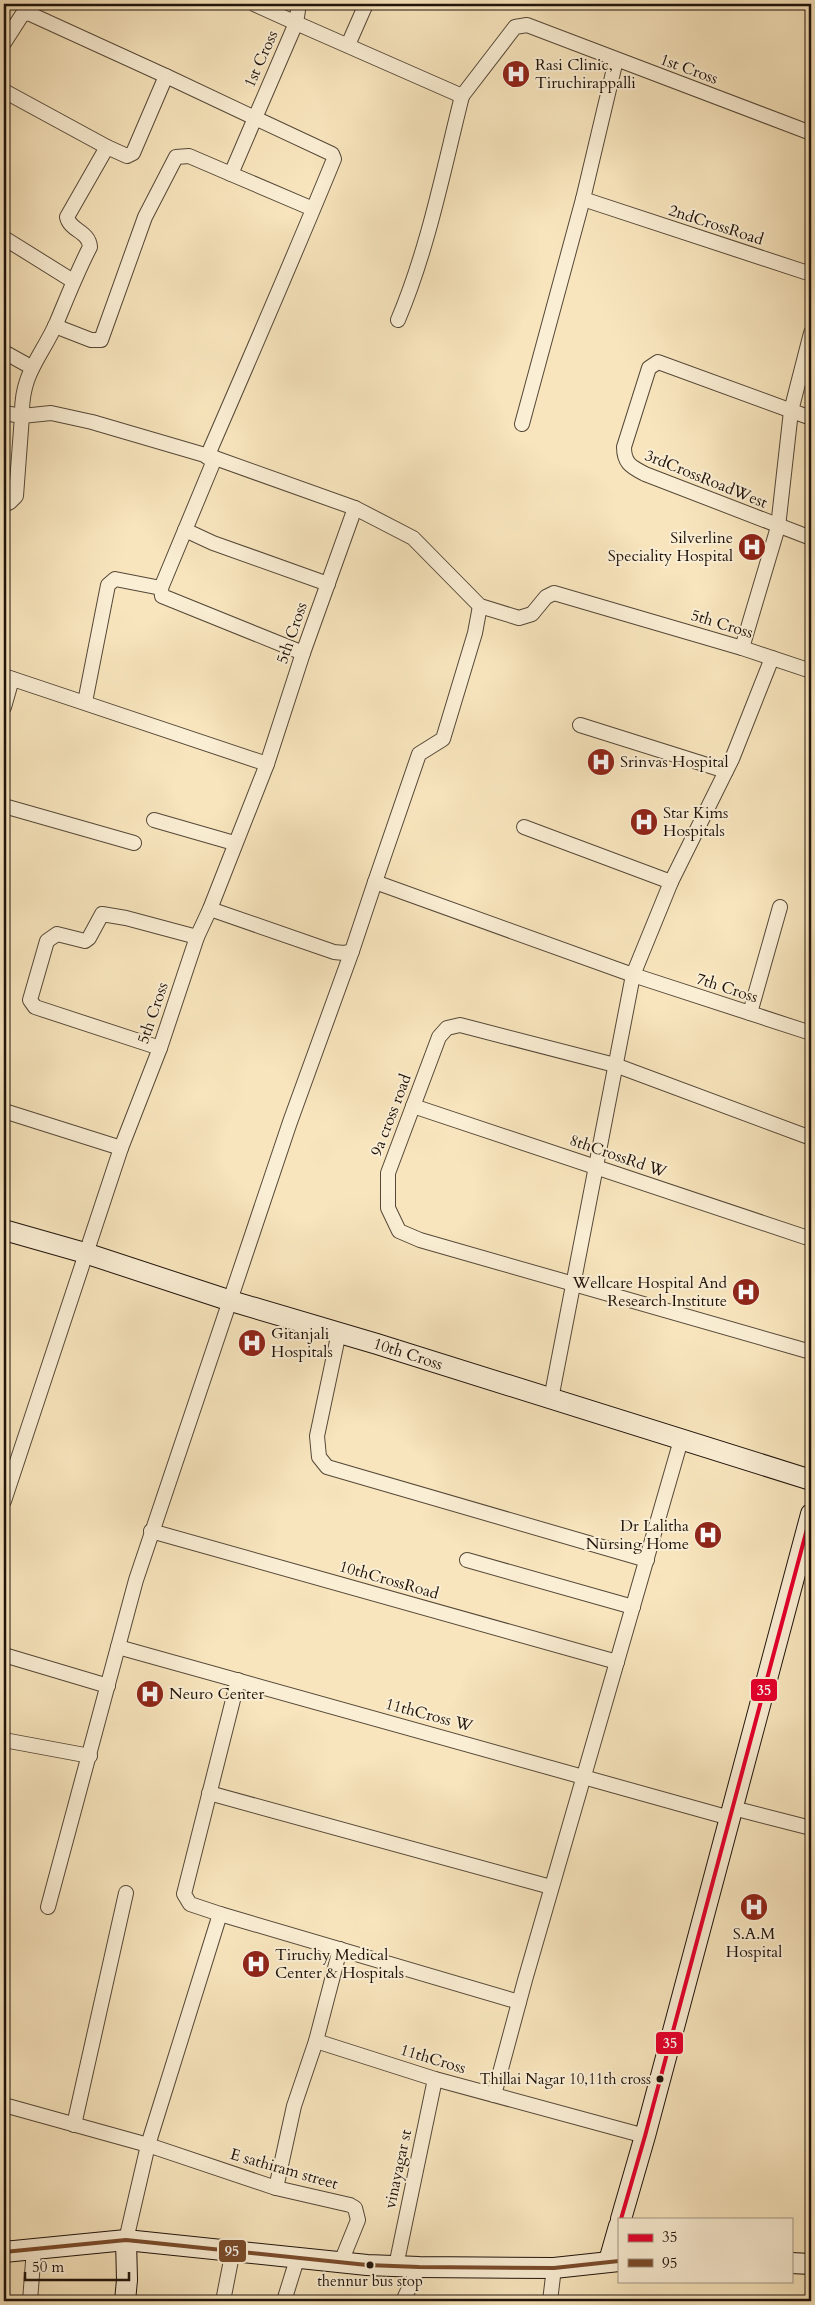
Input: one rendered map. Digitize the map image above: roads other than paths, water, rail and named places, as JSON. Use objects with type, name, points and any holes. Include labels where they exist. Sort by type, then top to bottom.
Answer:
[{"type":"street","points":[[254,4],[296,23],[299,4]]},
{"type":"street","points":[[348,45],[366,4]]},
{"type":"street","points":[[4,43],[22,14],[28,13],[332,154],[334,159],[211,458],[185,530],[161,588],[162,596],[303,654]]},
{"type":"street","name":"1st Cross","points":[[231,174],[296,23],[462,96],[515,27],[527,25],[811,133]]},
{"type":"street","points":[[522,424],[583,199],[616,60]]},
{"type":"street","points":[[4,91],[127,156],[133,153],[166,76]]},
{"type":"street","points":[[398,320],[412,287],[427,238],[462,96]]},
{"type":"street","points":[[4,504],[10,502],[16,496],[22,397],[31,367],[55,326],[73,281],[90,247],[86,235],[70,225],[67,217],[107,147]]},
{"type":"street","points":[[55,326],[91,340],[101,340],[145,216],[176,157],[189,156],[313,209]]},
{"type":"street","name":"2ndCrossRoad","points":[[583,199],[811,274]]},
{"type":"street","points":[[4,238],[73,281]]},
{"type":"street","points":[[742,648],[778,527],[791,411],[811,333]]},
{"type":"street","points":[[4,352],[31,367]]},
{"type":"street","name":"3rdCrossRoadWest","points":[[778,527],[629,466],[624,457],[624,447],[649,368],[658,362],[811,418]]},
{"type":"street","points":[[4,413],[22,416],[52,413],[92,422],[211,458],[355,508]]},
{"type":"street","name":"5th Cross","points":[[4,1502],[8,1470],[121,1148],[160,1048],[197,937],[210,909],[266,764],[355,508],[413,538],[480,606],[519,618],[532,614],[546,597],[554,593],[742,648],[811,671]]},
{"type":"street","points":[[778,527],[811,538]]},
{"type":"street","points":[[185,530],[212,543],[328,584]]},
{"type":"street","points":[[85,702],[108,585],[114,579],[161,588]]},
{"type":"street","points":[[48,1908],[151,1531],[231,1301],[290,1122],[352,950],[419,754],[442,739],[475,633],[480,606]]},
{"type":"street","points":[[552,1399],[633,976],[671,882],[726,771],[772,658]]},
{"type":"street","points":[[4,707],[8,677],[266,764]]},
{"type":"street","points":[[580,725],[726,771]]},
{"type":"street","points":[[4,806],[134,843]]},
{"type":"street","points":[[154,820],[234,843]]},
{"type":"street","points":[[524,827],[671,882]]},
{"type":"street","name":"7th Cross","points":[[375,882],[633,976],[811,1033]]},
{"type":"street","points":[[750,1013],[780,907]]},
{"type":"street","points":[[210,909],[334,952],[344,953],[352,950]]},
{"type":"street","points":[[160,1048],[35,1007],[30,1000],[47,941],[57,934],[80,942],[85,941],[89,938],[102,914],[126,918],[197,937]]},
{"type":"street","name":"9a cross road","points":[[811,1138],[615,1065],[460,1025],[447,1028],[439,1036],[388,1173],[388,1208],[399,1231],[420,1240],[574,1282],[811,1352]]},
{"type":"street","name":"8thCrossRd W","points":[[413,1106],[811,1239]]},
{"type":"street","points":[[4,1111],[121,1148]]},
{"type":"street","name":"10th Cross","points":[[4,1230],[85,1253],[231,1301],[339,1332],[811,1480]]},
{"type":"street","points":[[339,1332],[317,1436],[319,1457],[327,1467],[647,1560]]},
{"type":"street","points":[[494,2095],[552,1887],[682,1440]]},
{"type":"street","points":[[621,2218],[645,2136],[811,1514]]},
{"type":"street","name":"10thCrossRoad","points":[[151,1531],[617,1662]]},
{"type":"street","points":[[467,1560],[633,1607]]},
{"type":"street","name":"11thCross W","points":[[118,1647],[584,1776],[731,1813],[811,1828]]},
{"type":"street","points":[[4,1655],[108,1686]]},
{"type":"street","points":[[238,1680],[184,1894],[190,1904],[519,2002]]},
{"type":"street","points":[[4,1740],[90,1756]]},
{"type":"street","points":[[210,1793],[552,1887]]},
{"type":"street","points":[[74,2125],[126,1893]]},
{"type":"street","points":[[125,2301],[127,2280],[126,2240],[148,2145],[220,1914]]},
{"type":"street","points":[[276,2188],[294,2106],[316,2041],[340,1949]]},
{"type":"street","name":"11thCross","points":[[316,2041],[435,2079],[645,2136]]},
{"type":"street","name":"vinayagar st","points":[[396,2266],[435,2079]]},
{"type":"street","name":"E sathiram street","points":[[4,2105],[148,2145],[276,2188],[355,2208],[358,2220],[341,2262]]},
{"type":"street","points":[[4,2252],[126,2240],[396,2266],[554,2268],[614,2261],[618,2233]]},
{"type":"street","points":[[30,2301],[34,2249]]},
{"type":"street","points":[[223,2301],[233,2250]]},
{"type":"street","points":[[284,2301],[298,2256]]},
{"type":"street","points":[[792,2263],[811,2264]]},
{"type":"street","points":[[403,2301],[419,2267]]},
{"type":"street","points":[[550,2301],[554,2268]]},
{"type":"place","name":"Rasi Clinic, Tiruchirappalli","points":[[516,74]]},
{"type":"place","name":"Silverline Speciality Hospital","points":[[752,547]]},
{"type":"place","name":"Srinvas Hospital","points":[[601,762]]},
{"type":"place","name":"Star Kims Hospitals","points":[[644,822]]},
{"type":"place","name":"Wellcare Hospital And Research Institute","points":[[746,1292]]},
{"type":"place","name":"Gitanjali Hospitals","points":[[252,1343]]},
{"type":"place","name":"Dr Lalitha Nursing Home","points":[[708,1535]]},
{"type":"place","name":"Neuro Center","points":[[150,1694]]},
{"type":"place","name":"S.A.M Hospital","points":[[754,1907]]},
{"type":"place","name":"Tiruchy Medical Center & Hospitals","points":[[256,1964]]},
{"type":"place","name":"Thillai Nagar 10,11th cross","points":[[660,2079]]},
{"type":"place","name":"thennur bus stop","points":[[370,2265]]}]
